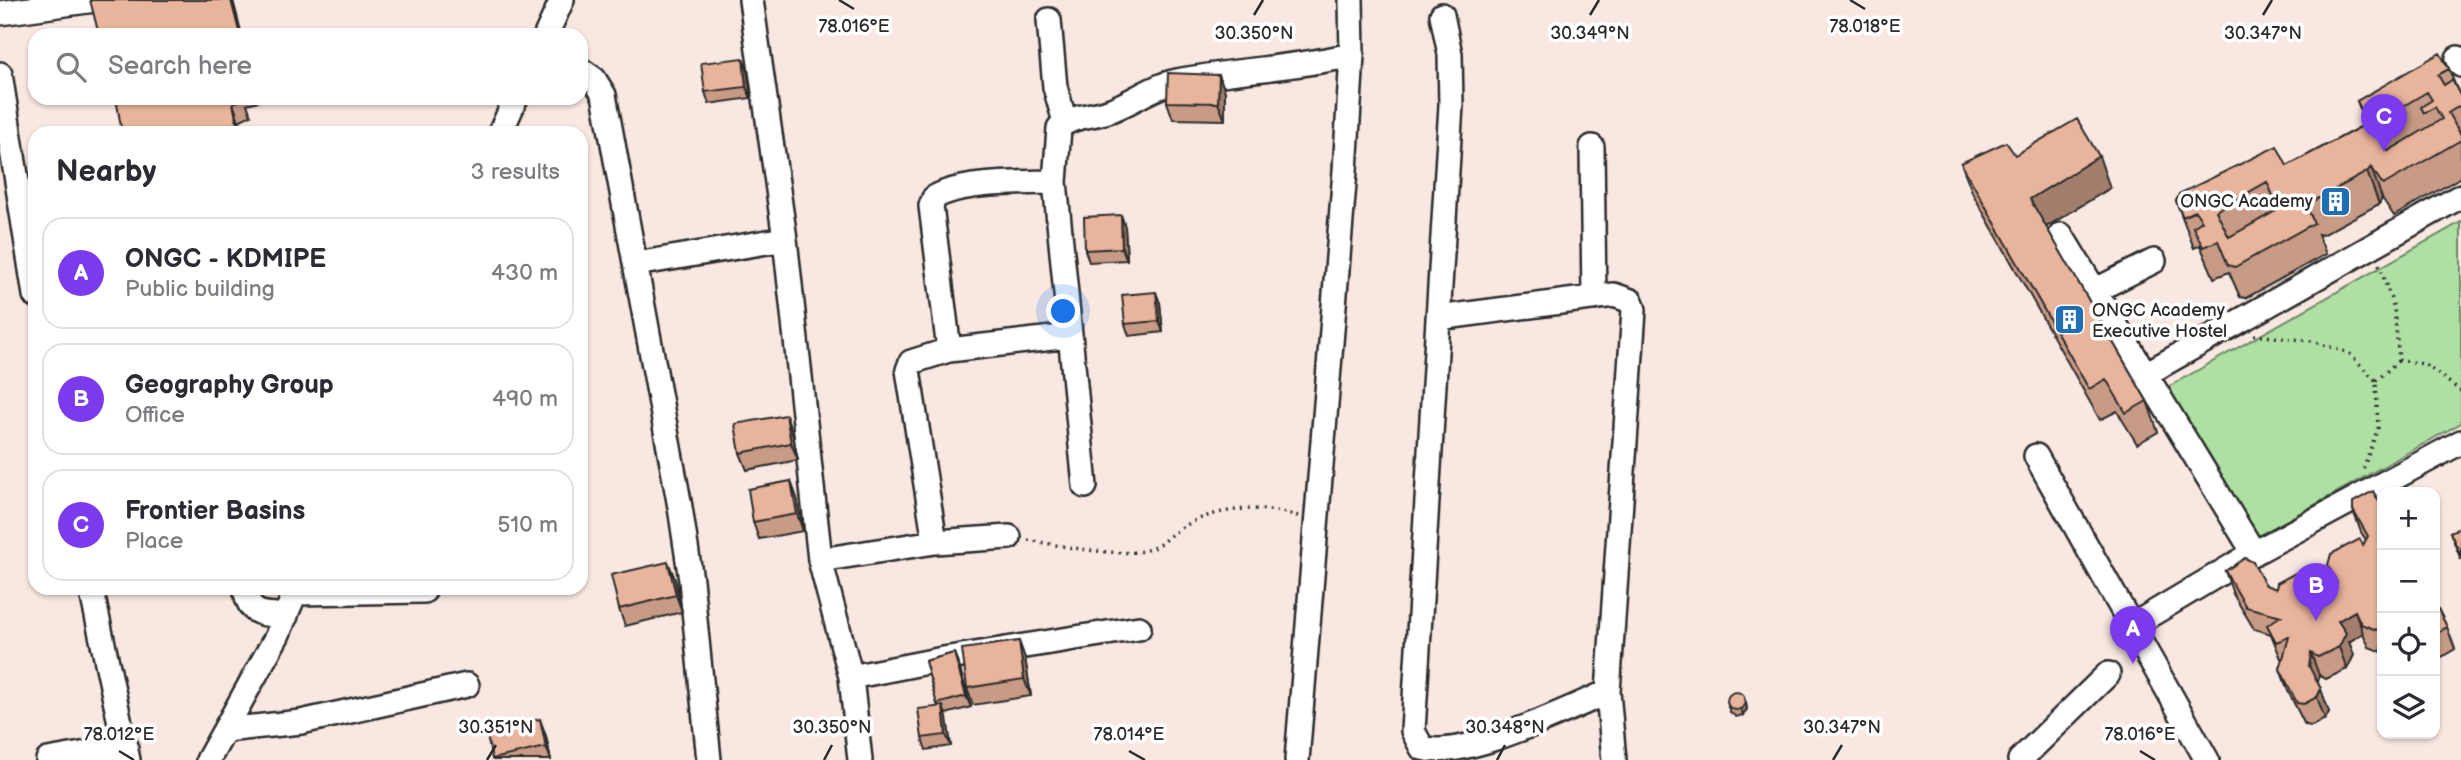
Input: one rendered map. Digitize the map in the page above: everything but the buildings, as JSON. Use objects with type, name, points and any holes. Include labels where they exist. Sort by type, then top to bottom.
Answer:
[{"type":"street","points":[[0,13],[95,0]]},
{"type":"street","points":[[549,28],[562,0]]},
{"type":"street","points":[[751,0],[785,239],[820,560],[851,677],[860,760]]},
{"type":"street","points":[[1297,760],[1314,521],[1345,171],[1352,55],[1351,0]]},
{"type":"street","points":[[1442,15],[1450,54],[1451,106],[1412,732],[1422,748],[1436,753],[1474,747],[1608,692]]},
{"type":"street","points":[[1049,20],[1055,87],[1065,122]]},
{"type":"street","points":[[1084,486],[1055,182],[1056,137],[1065,122],[1117,108],[1154,89],[1178,81],[1306,65],[1352,55]]},
{"type":"street","points":[[0,74],[28,251]]},
{"type":"street","points":[[588,75],[594,79],[604,95],[636,264],[691,580],[709,760]]},
{"type":"street","points":[[503,126],[513,105]]},
{"type":"street","points":[[1592,147],[1594,298]]},
{"type":"street","points":[[949,350],[931,206],[934,198],[961,190],[1010,183],[1055,182]]},
{"type":"street","points":[[2144,376],[2461,196]]},
{"type":"street","points":[[2060,235],[2254,553]]},
{"type":"street","points":[[636,264],[785,239]]},
{"type":"street","points":[[2094,291],[2154,261]]},
{"type":"street","points":[[1438,318],[1594,298],[1623,297],[1631,302],[1634,310],[1608,692],[1614,760]]},
{"type":"street","points":[[934,542],[908,370],[911,362],[919,357],[949,350],[1070,336]]},
{"type":"street","points":[[2130,627],[2254,553],[2461,442]]},
{"type":"street","points":[[2036,456],[2207,760]]},
{"type":"street","points":[[820,560],[934,542],[1009,537]]},
{"type":"street","points":[[48,760],[127,753],[92,595]]},
{"type":"street","points":[[247,595],[249,605],[256,613],[286,616]]},
{"type":"street","points":[[208,760],[286,616],[294,595]]},
{"type":"street","points":[[851,677],[943,659],[1139,628]]},
{"type":"street","points":[[2020,760],[2108,674]]},
{"type":"street","points":[[225,730],[301,722],[467,685]]},
{"type":"path","points":[[2372,246],[2394,308],[2399,360]]},
{"type":"path","points":[[2221,332],[2312,341],[2349,352],[2376,380],[2378,428],[2350,502]]},
{"type":"path","points":[[2376,380],[2399,360]]},
{"type":"path","points":[[2399,360],[2424,364],[2461,391]]},
{"type":"path","points":[[1009,537],[1137,552],[1161,547],[1177,531],[1201,519],[1243,508],[1275,509],[1314,521]]},
{"type":"green space","points":[[2461,222],[2461,423],[2257,537],[2168,387]]},
{"type":"place","name":"Frontier Basins","points":[[2384,152]]},
{"type":"place","name":"ONGC Academy","points":[[2336,201]]},
{"type":"place","name":"ONGC Academy Executive Hostel","points":[[2069,320]]},
{"type":"place","name":"Geography Group","points":[[2316,621]]},
{"type":"place","name":"ONGC - KDMIPE","points":[[2133,664]]}]
